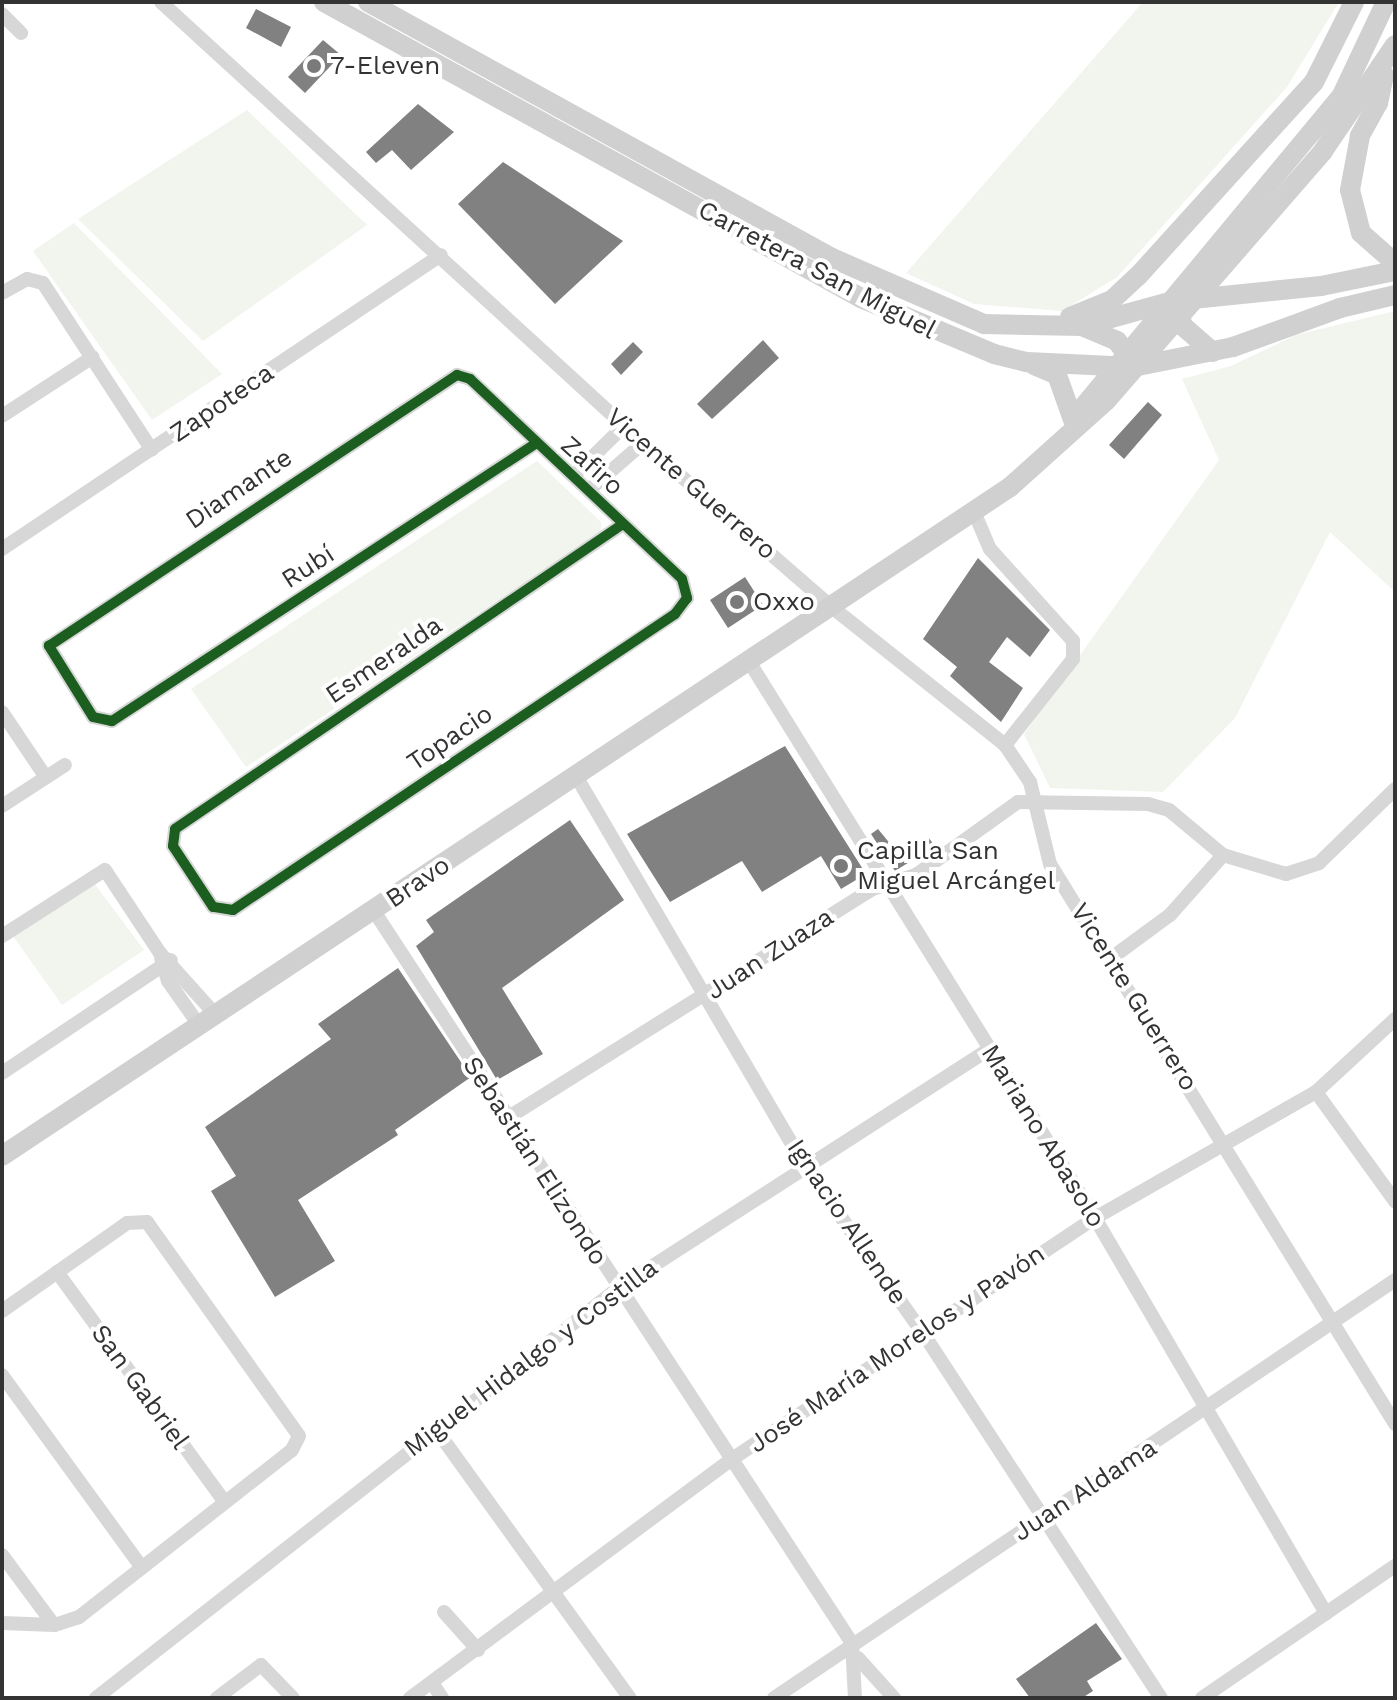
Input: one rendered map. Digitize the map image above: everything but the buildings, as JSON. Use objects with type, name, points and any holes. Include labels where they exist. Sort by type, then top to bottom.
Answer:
[{"type":"main road","name":"Carretera San Miguel","points":[[324,2],[887,311],[1027,362],[1184,358],[1213,352],[1395,295]]},
{"type":"main road","name":"Carretera San Miguel","points":[[368,2],[832,258],[924,303],[1007,329],[1082,326],[1175,309],[1194,299],[1321,286],[1395,271]]},
{"type":"main road","points":[[1007,329],[1092,310],[1138,276],[1314,82],[1354,2]]},
{"type":"main road","points":[[1071,426],[1126,360],[1175,309],[1342,95],[1386,2]]},
{"type":"main road","points":[[1395,45],[1386,66],[1378,103],[1360,136],[1350,190],[1361,233],[1395,263]]},
{"type":"main road","points":[[1194,299],[1323,151],[1386,66]]},
{"type":"main road","points":[[1175,309],[1213,352]]},
{"type":"main road","points":[[1082,326],[1106,333],[1126,360]]},
{"type":"main road","points":[[1071,426],[1106,401],[1184,358]]},
{"type":"main road","points":[[1106,401],[1126,360]]},
{"type":"main road","points":[[1027,362],[1057,375],[1068,391],[1071,426]]},
{"type":"main road","name":"Bravo","points":[[2,1156],[975,514],[1071,426]]},
{"type":"street","name":"Vicente Guerrero","points":[[161,2],[643,443],[833,608],[1005,745],[1033,798],[1050,864],[1225,1142],[1395,1424]]},
{"type":"street","points":[[2,14],[21,33]]},
{"type":"street","name":"Zapoteca","points":[[2,549],[441,255]]},
{"type":"street","points":[[2,293],[27,279],[43,283],[152,450]]},
{"type":"street","points":[[2,416],[93,357]]},
{"type":"street","name":"Zafiro","points":[[457,375],[470,379],[535,444],[589,490],[682,579],[687,598]]},
{"type":"street","name":"Diamante","points":[[104,723],[89,713],[49,646],[457,375]]},
{"type":"street","points":[[573,476],[624,426]]},
{"type":"street","points":[[589,490],[643,443]]},
{"type":"street","name":"Rubí","points":[[104,723],[535,444]]},
{"type":"street","points":[[975,514],[990,549],[1068,629],[1073,659],[1005,745]]},
{"type":"street","name":"Esmeralda","points":[[233,910],[213,907],[172,835],[623,524]]},
{"type":"street","name":"Topacio","points":[[233,910],[675,614],[687,598]]},
{"type":"street","name":"Mariano Abasolo","points":[[750,663],[1095,1218],[1210,1409],[1326,1614]]},
{"type":"street","points":[[2,712],[45,776]]},
{"type":"street","points":[[2,806],[65,765]]},
{"type":"street","name":"Ignacio Allende","points":[[576,776],[805,1166],[923,1333],[1161,1698]]},
{"type":"street","points":[[1033,798],[1159,807],[1189,823],[1223,855],[1275,874],[1300,874],[1395,789]]},
{"type":"street","name":"Juan Zuaza","points":[[509,1117],[872,889],[916,875],[1018,802],[1033,798]]},
{"type":"street","points":[[1110,959],[1170,915],[1223,855]]},
{"type":"street","points":[[2,936],[103,870],[207,1019]]},
{"type":"street","name":"Sebastián Elizondo","points":[[374,911],[617,1289],[735,1457],[852,1643],[858,1658],[855,1698]]},
{"type":"street","points":[[2,1073],[164,960]]},
{"type":"street","name":"José María Morelos y Pavón","points":[[410,1698],[557,1594],[735,1457],[1095,1218],[1316,1092],[1395,1019]]},
{"type":"street","name":"Miguel Hidalgo y Costilla","points":[[104,1696],[435,1428],[617,1289],[988,1050]]},
{"type":"street","points":[[1316,1092],[1395,1201]]},
{"type":"street","points":[[2,1311],[127,1223],[152,1227],[299,1430],[292,1450],[79,1617],[54,1625],[2,1623]]},
{"type":"street","name":"San Gabriel","points":[[57,1272],[224,1501]]},
{"type":"street","name":"Juan Aldama","points":[[774,1698],[852,1643],[1210,1409],[1395,1280]]},
{"type":"street","points":[[2,1375],[142,1568]]},
{"type":"street","points":[[435,1428],[630,1698]]},
{"type":"street","points":[[2,1555],[54,1625]]},
{"type":"street","points":[[1202,1698],[1395,1566]]},
{"type":"street","points":[[444,1612],[478,1650]]},
{"type":"street","points":[[858,1658],[894,1698]]},
{"type":"street","points":[[217,1698],[261,1665],[293,1698]]},
{"type":"street","points":[[432,1683],[442,1698]]},
{"type":"shaded area","points":[[1143,2],[1339,2],[1287,87],[1117,277],[1062,311],[974,304],[906,273]]},
{"type":"shaded area","points":[[247,110],[367,225],[203,341],[78,219]]},
{"type":"shaded area","points":[[74,223],[222,374],[152,420],[33,251]]},
{"type":"shaded area","points":[[1395,311],[1395,592],[1330,532],[1235,718],[1163,792],[1050,788],[1024,734],[1219,460],[1182,379],[1231,366],[1296,335]]},
{"type":"shaded area","points":[[537,461],[601,522],[601,532],[246,767],[191,689]]},
{"type":"shaded area","points":[[94,883],[144,950],[62,1005],[13,936]]},
{"type":"cycle path","points":[[535,444],[112,721],[93,717],[49,646],[457,375],[470,379],[682,579],[687,598],[675,614],[233,910],[213,907],[173,846],[175,829],[623,524]]},
{"type":"place","name":"7-Eleven","points":[[314,66]]},
{"type":"place","name":"Oxxo","points":[[737,602]]},
{"type":"place","name":"Capilla San Miguel Arcángel","points":[[841,866]]}]
